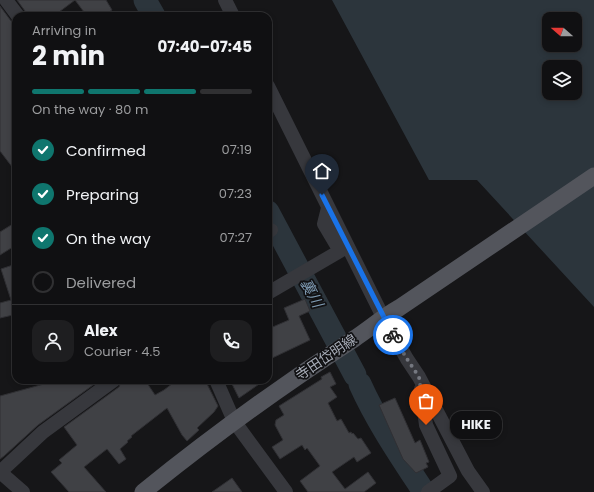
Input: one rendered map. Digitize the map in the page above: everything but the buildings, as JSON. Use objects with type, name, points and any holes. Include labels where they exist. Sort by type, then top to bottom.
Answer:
[{"type":"main road","name":"寺田岱明線","points":[[147,491],[234,421],[366,331],[383,317],[399,308],[594,176]]},
{"type":"street","points":[[6,0],[15,12]]},
{"type":"street","points":[[225,0],[231,12]]},
{"type":"street","points":[[272,94],[383,317],[419,377],[468,471],[483,492]]},
{"type":"street","points":[[328,208],[324,224],[340,251],[364,300],[375,301]]},
{"type":"street","points":[[272,291],[340,251]]},
{"type":"street","points":[[419,377],[426,425],[450,476],[430,491]]},
{"type":"street","points":[[23,492],[0,472],[42,432],[108,384]]},
{"type":"street","points":[[218,384],[234,421],[286,492]]},
{"type":"shaded area","points":[[332,0],[594,0],[594,307],[477,180],[429,180]]},
{"type":"waterway","name":"裏川","points":[[145,0],[152,12]]},
{"type":"waterway","name":"裏川","points":[[272,219],[355,375]]},
{"type":"waterway","name":"裏川","points":[[360,384],[382,426],[424,492]]},
{"type":"way so far","points":[[393,335],[419,377],[426,425]]},
{"type":"place","name":"HIKE","points":[[426,425]]},
{"type":"route","points":[[322,195],[393,335]]}]
